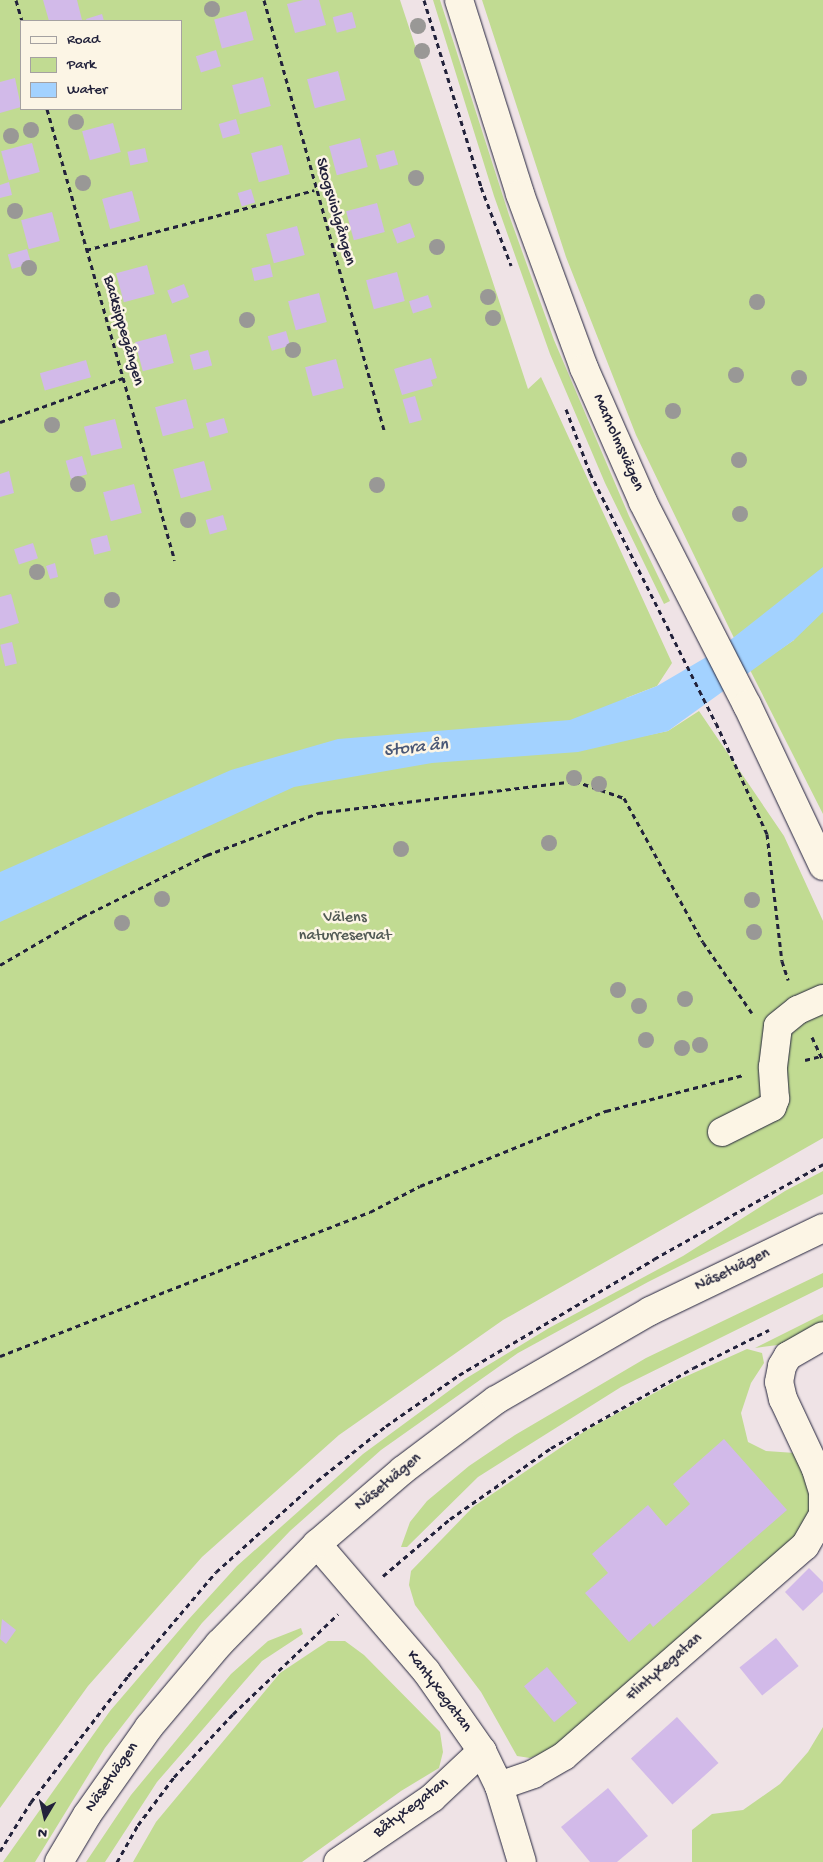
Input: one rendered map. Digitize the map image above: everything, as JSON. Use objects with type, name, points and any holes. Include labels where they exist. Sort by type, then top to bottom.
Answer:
[{"type":"street","name":"Marholmsvägen","points":[[459,0],[520,194],[584,368],[643,502],[710,632],[823,866]]},
{"type":"street","points":[[722,1132],[772,1108],[775,1099],[774,1054],[778,1026],[798,1010],[823,1000]]},
{"type":"street","name":"Näsetvägen","points":[[59,1862],[87,1815],[149,1727],[219,1644],[317,1544],[403,1470],[496,1400],[650,1312],[823,1228]]},
{"type":"street","name":"Flintyxegatan","points":[[499,1786],[533,1774],[564,1756],[804,1546],[816,1530],[822,1515],[823,1492],[816,1469],[783,1399],[779,1382],[782,1366],[788,1356],[823,1336]]},
{"type":"street","name":"Kantyxegatan","points":[[317,1544],[358,1596],[426,1671],[482,1751],[499,1786],[522,1862]]},
{"type":"street","name":"Båtyxegatan","points":[[338,1862],[432,1798],[482,1751]]},
{"type":"path","points":[[16,0],[22,20]]},
{"type":"path","name":"Skogsviolgången","points":[[264,0],[314,190],[384,430]]},
{"type":"path","name":"Backsippegången","points":[[47,110],[175,560]]},
{"type":"path","points":[[86,250],[314,190]]},
{"type":"path","points":[[0,422],[122,378]]},
{"type":"path","points":[[678,646],[767,834],[782,961],[798,1010],[823,1061]]},
{"type":"path","points":[[0,965],[82,917],[208,855],[318,813],[575,781],[624,798],[703,942],[774,1054]]},
{"type":"path","points":[[0,1356],[370,1212],[420,1186],[606,1111],[774,1054],[821,1056]]},
{"type":"path","points":[[117,1862],[138,1825],[174,1778],[233,1714],[358,1596],[450,1519],[551,1448],[693,1368],[771,1329]]},
{"type":"green space","name":"Välens naturreservat","points":[[0,0],[400,0],[528,389],[541,377],[672,663],[657,686],[626,698],[639,737],[668,731],[699,711],[784,836],[823,921],[823,1138],[503,1320],[339,1435],[202,1557],[88,1686],[0,1808]]},
{"type":"green space","points":[[433,0],[440,0],[509,215],[554,340],[629,516],[670,601],[664,604],[605,483],[550,354],[494,196]]},
{"type":"green space","points":[[482,0],[823,0],[823,814],[750,670],[794,640],[753,624],[734,638],[636,435],[566,257]]},
{"type":"green space","points":[[823,1171],[823,1194],[648,1282],[518,1353],[381,1450],[290,1531],[202,1623],[105,1748],[35,1862],[3,1862],[110,1711],[188,1620],[237,1566],[363,1454],[465,1379],[549,1328],[683,1256],[785,1191]]},
{"type":"green space","points":[[823,1273],[823,1287],[621,1387],[478,1477],[407,1547],[401,1547],[410,1522],[427,1501],[469,1466],[515,1435],[646,1358]]},
{"type":"green space","points":[[823,1314],[823,1328],[793,1343],[755,1348]]},
{"type":"green space","points":[[747,1349],[762,1353],[764,1363],[751,1383],[741,1413],[748,1442],[766,1451],[795,1453],[807,1479],[812,1501],[809,1519],[783,1556],[561,1746],[530,1758],[517,1756],[481,1692],[415,1605],[409,1585],[411,1571],[473,1507],[585,1431],[678,1380]]},
{"type":"green space","points":[[301,1628],[303,1634],[262,1661],[157,1782],[105,1862],[86,1862],[131,1795],[231,1674],[268,1641]]},
{"type":"green space","points":[[328,1641],[345,1641],[364,1655],[440,1732],[443,1752],[439,1768],[401,1791],[302,1862],[133,1862],[156,1822],[280,1673]]},
{"type":"green space","points":[[823,1727],[823,1862],[692,1862],[692,1830],[712,1814],[743,1810],[780,1784],[808,1752]]},
{"type":"water","name":"Stora ån","points":[[823,567],[823,612],[794,640],[668,731],[578,752],[432,763],[294,787],[0,922],[0,872],[231,770],[338,739],[570,720],[657,686],[715,652]]},
{"type":"building","points":[[43,0],[77,0],[82,20],[49,20]]},
{"type":"building","points":[[303,0],[319,0],[326,25],[295,33],[287,4]]},
{"type":"building","points":[[246,11],[254,40],[222,49],[214,20]]},
{"type":"building","points":[[352,12],[356,27],[337,33],[333,17]]},
{"type":"building","points":[[102,14],[104,20],[86,20]]},
{"type":"building","points":[[216,50],[221,66],[201,72],[196,56]]},
{"type":"building","points":[[338,71],[346,100],[315,108],[307,79]]},
{"type":"building","points":[[263,77],[271,106],[240,114],[232,85]]},
{"type":"building","points":[[15,78],[20,107],[0,113],[0,82]]},
{"type":"building","points":[[236,119],[240,133],[223,138],[219,124]]},
{"type":"building","points":[[113,123],[121,152],[90,160],[82,131]]},
{"type":"building","points":[[360,138],[368,167],[337,175],[329,146]]},
{"type":"building","points":[[32,143],[40,172],[9,180],[1,151]]},
{"type":"building","points":[[282,145],[290,174],[259,182],[251,153]]},
{"type":"building","points":[[145,148],[148,162],[130,165],[127,152]]},
{"type":"building","points":[[394,150],[398,164],[380,170],[376,155]]},
{"type":"building","points":[[9,182],[12,195],[0,198],[0,185]]},
{"type":"building","points":[[251,189],[255,202],[242,206],[238,193]]},
{"type":"building","points":[[132,191],[140,221],[110,229],[102,199]]},
{"type":"building","points":[[377,203],[385,232],[354,240],[346,211]]},
{"type":"building","points":[[52,212],[60,241],[29,249],[21,220]]},
{"type":"building","points":[[410,223],[415,237],[397,244],[392,229]]},
{"type":"building","points":[[297,226],[305,255],[274,263],[266,234]]},
{"type":"building","points":[[27,249],[31,263],[12,269],[8,255]]},
{"type":"building","points":[[270,264],[273,277],[254,281],[251,268]]},
{"type":"building","points":[[147,265],[155,294],[124,302],[116,273]]},
{"type":"building","points":[[397,272],[405,301],[374,309],[366,280]]},
{"type":"building","points":[[184,284],[189,297],[172,304],[167,290]]},
{"type":"building","points":[[319,293],[327,322],[296,330],[288,301]]},
{"type":"building","points":[[428,295],[432,307],[413,314],[409,301]]},
{"type":"building","points":[[286,331],[290,345],[272,351],[268,336]]},
{"type":"building","points":[[166,334],[174,363],[143,371],[135,342]]},
{"type":"building","points":[[208,350],[212,365],[194,370],[190,355]]},
{"type":"building","points":[[431,358],[437,378],[431,380],[433,386],[402,395],[394,369]]},
{"type":"building","points":[[336,359],[344,388],[313,396],[305,367]]},
{"type":"building","points":[[86,360],[91,377],[45,391],[40,373]]},
{"type":"building","points":[[415,396],[422,420],[409,424],[403,400]]},
{"type":"building","points":[[186,399],[194,428],[163,436],[155,407]]},
{"type":"building","points":[[224,418],[228,432],[210,438],[206,423]]},
{"type":"building","points":[[115,419],[122,448],[91,456],[84,427]]},
{"type":"building","points":[[82,456],[87,474],[71,479],[66,461]]},
{"type":"building","points":[[204,461],[212,490],[181,498],[173,469]]},
{"type":"building","points":[[9,471],[14,493],[0,497],[0,474]]},
{"type":"building","points":[[134,484],[142,513],[111,521],[103,492]]},
{"type":"building","points":[[223,515],[227,529],[210,534],[206,520]]},
{"type":"building","points":[[107,535],[111,551],[94,555],[91,539]]},
{"type":"building","points":[[33,543],[38,558],[19,564],[14,549]]},
{"type":"building","points":[[55,563],[58,577],[50,579],[46,566]]},
{"type":"building","points":[[11,594],[19,623],[0,629],[0,597]]},
{"type":"building","points":[[12,642],[17,663],[5,666],[0,645]]},
{"type":"building","points":[[724,1439],[787,1510],[653,1627],[650,1623],[629,1642],[585,1593],[608,1573],[592,1554],[648,1505],[666,1526],[690,1504],[673,1484]]},
{"type":"building","points":[[809,1568],[823,1582],[823,1592],[803,1611],[785,1592]]},
{"type":"building","points":[[2,1619],[16,1630],[6,1644],[0,1639]]},
{"type":"building","points":[[776,1638],[799,1666],[762,1696],[739,1668]]},
{"type":"building","points":[[547,1667],[577,1703],[554,1722],[524,1686]]},
{"type":"building","points":[[677,1717],[718,1763],[672,1805],[631,1758]]},
{"type":"building","points":[[608,1788],[648,1836],[617,1862],[590,1862],[561,1827]]}]
